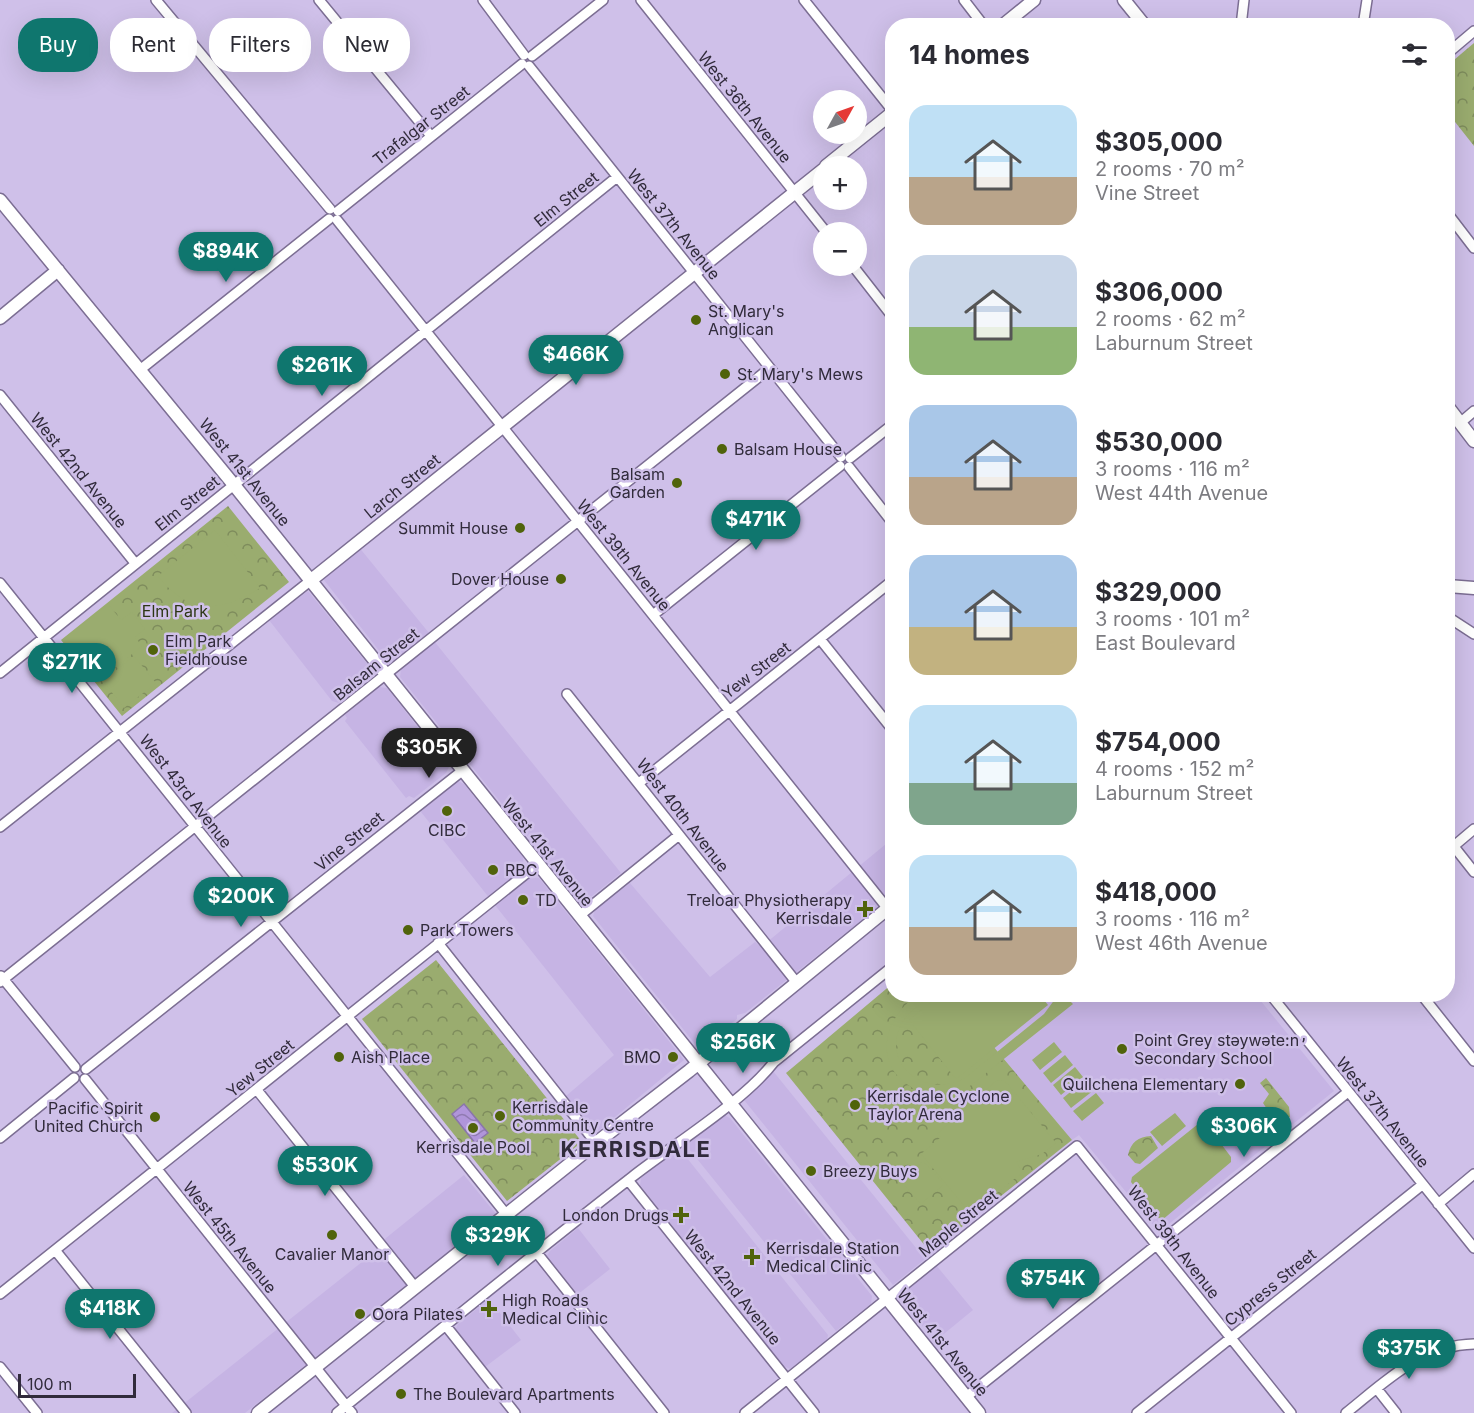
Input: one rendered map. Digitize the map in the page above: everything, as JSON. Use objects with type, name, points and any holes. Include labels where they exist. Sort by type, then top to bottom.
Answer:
[{"type":"main road","points":[[1012,18],[1034,0]]},
{"type":"main road","points":[[1124,0],[1138,18]]},
{"type":"main road","name":"Larch Street","points":[[839,156],[885,118]]},
{"type":"main road","name":"Larch Street","points":[[310,581],[813,177]]},
{"type":"main road","name":"West 41st Avenue","points":[[0,200],[141,369],[979,1413]]},
{"type":"main road","points":[[0,318],[58,270]]},
{"type":"main road","points":[[1455,416],[1474,441]]},
{"type":"main road","points":[[1455,587],[1474,588]]},
{"type":"main road","points":[[258,1413],[698,1064],[885,911]]},
{"type":"street","name":"West 39th Avenue","points":[[156,0],[334,215],[729,711],[885,901]]},
{"type":"street","points":[[319,0],[431,136]]},
{"type":"street","name":"West 37th Avenue","points":[[483,0],[617,177],[885,513]]},
{"type":"street","name":"Trafalgar Street","points":[[141,369],[603,0]]},
{"type":"street","name":"West 36th Avenue","points":[[641,0],[818,222]]},
{"type":"street","points":[[804,0],[885,103]]},
{"type":"street","points":[[964,0],[978,18]]},
{"type":"street","points":[[1242,18],[1244,0]]},
{"type":"street","points":[[1364,18],[1367,0]]},
{"type":"street","points":[[1455,47],[1474,31]]},
{"type":"street","name":"Elm Street","points":[[0,673],[617,177]]},
{"type":"street","points":[[1455,223],[1474,248]]},
{"type":"street","points":[[861,276],[885,307]]},
{"type":"street","name":"Balsam Street","points":[[1,979],[195,828],[770,368]]},
{"type":"street","name":"West 42nd Avenue","points":[[0,395],[135,563]]},
{"type":"street","points":[[1460,423],[1474,411]]},
{"type":"street","points":[[653,615],[885,431]]},
{"type":"street","name":"Larch Street","points":[[0,826],[310,581]]},
{"type":"street","name":"West 43rd Avenue","points":[[0,583],[506,1214]]},
{"type":"street","name":"Yew Street","points":[[639,783],[885,587]]},
{"type":"street","points":[[1455,622],[1474,634]]},
{"type":"street","points":[[820,639],[885,720]]},
{"type":"street","name":"West 40th Avenue","points":[[567,694],[797,983]]},
{"type":"street","name":"Vine Street","points":[[86,1069],[462,771]]},
{"type":"street","points":[[1455,841],[1474,829]]},
{"type":"street","points":[[579,916],[679,835]]},
{"type":"street","points":[[1455,851],[1474,872]]},
{"type":"street","name":"Yew Street","points":[[0,1294],[538,864]]},
{"type":"street","points":[[438,943],[596,1143]]},
{"type":"street","points":[[337,1413],[349,1409],[446,1326],[628,1180],[730,1102],[765,1073],[774,1062],[885,973]]},
{"type":"street","points":[[1,979],[75,1067]]},
{"type":"street","name":"West 37th Avenue","points":[[1276,1002],[1474,1248]]},
{"type":"street","points":[[1427,1002],[1474,1061]]},
{"type":"street","points":[[74,1078],[80,1081],[88,1074],[81,1066],[75,1067]]},
{"type":"street","points":[[74,1078],[75,1067]]},
{"type":"street","points":[[0,1138],[74,1078]]},
{"type":"street","name":"West 45th Avenue","points":[[85,1079],[349,1409]]},
{"type":"street","points":[[257,1090],[415,1287]]},
{"type":"street","points":[[966,1397],[1348,1092]]},
{"type":"street","name":"West 39th Avenue","points":[[1077,1146],[1291,1413]]},
{"type":"street","name":"Maple Street","points":[[745,1413],[1077,1146]]},
{"type":"street","points":[[1438,1204],[1474,1174]]},
{"type":"street","name":"West 42nd Avenue","points":[[628,1180],[814,1413]]},
{"type":"street","name":"Cypress Street","points":[[1137,1413],[1422,1185]]},
{"type":"street","points":[[55,1250],[186,1413]]},
{"type":"street","points":[[537,1253],[664,1413]]},
{"type":"street","points":[[446,1326],[515,1413]]},
{"type":"street","points":[[1346,1413],[1423,1356],[1446,1347],[1474,1344]]},
{"type":"street","points":[[0,1366],[37,1413]]},
{"type":"street","points":[[1377,1389],[1396,1413]]},
{"type":"shaded area","points":[[358,546],[429,633],[392,661],[384,657],[324,580],[324,577]]},
{"type":"shaded area","points":[[308,591],[373,671],[371,677],[339,703],[332,701],[269,620]]},
{"type":"shaded area","points":[[434,641],[621,873],[587,900],[578,899],[400,677],[401,668]]},
{"type":"shaded area","points":[[379,687],[387,688],[449,767],[446,773],[414,798],[409,796],[406,798],[345,721],[347,718],[345,715]]},
{"type":"shaded area","points":[[458,781],[464,784],[523,857],[524,866],[532,877],[539,878],[684,1060],[598,1131],[593,1130],[566,1096],[614,1055],[421,812],[422,808]]},
{"type":"shaded area","points":[[885,845],[885,902],[745,1013],[737,1015],[737,1019],[699,1049],[593,916],[595,910],[630,883],[710,977],[755,942],[761,947]]},
{"type":"shaded area","points":[[956,1002],[1262,1002],[1334,1091],[1159,1232],[1079,1135],[1072,1140]]},
{"type":"shaded area","points":[[773,1071],[925,1259],[893,1285],[744,1100],[745,1094]]},
{"type":"shaded area","points":[[724,1115],[730,1118],[872,1296],[871,1304],[836,1331],[685,1144]]},
{"type":"shaded area","points":[[679,1148],[828,1335],[827,1340],[790,1369],[782,1365],[640,1185],[641,1178]]},
{"type":"shaded area","points":[[464,1175],[496,1214],[245,1413],[172,1413],[377,1250],[386,1238]]},
{"type":"shaded area","points":[[578,1228],[610,1269],[577,1295],[546,1257]]},
{"type":"shaded area","points":[[936,1265],[973,1310],[934,1342],[900,1296],[903,1291]]},
{"type":"shaded area","points":[[489,1299],[521,1340],[485,1367],[455,1330],[458,1324]]},
{"type":"green space","points":[[1474,43],[1474,146],[1455,122],[1455,59]]},
{"type":"green space","name":"Elm Park","points":[[228,506],[289,582],[122,716],[61,640]]},
{"type":"green space","points":[[215,530],[260,588],[232,602],[206,606],[193,604],[169,589],[158,576]]},
{"type":"green space","points":[[108,604],[121,620],[132,612],[145,629],[135,637],[142,646],[96,683],[62,640]]},
{"type":"green space","points":[[134,656],[156,683],[124,708],[103,681]]},
{"type":"green space","points":[[436,960],[582,1142],[507,1201],[362,1019]]},
{"type":"green space","points":[[885,990],[885,1002],[956,1002],[1072,1140],[930,1252],[786,1073]]},
{"type":"green space","points":[[909,1002],[923,1002],[906,1017],[900,1027],[896,1042],[898,1056],[903,1067],[924,1082],[938,1084],[951,1083],[965,1078],[1044,1014],[1053,1002],[1073,1004],[946,1105],[940,1097],[919,1091],[904,1082],[893,1070],[888,1056],[887,1041],[892,1025]]},
{"type":"green space","points":[[931,1002],[1046,1002],[1048,1005],[956,1079],[909,1020]]},
{"type":"green space","points":[[1054,1042],[1062,1052],[1040,1070],[1032,1060]]},
{"type":"green space","points":[[1065,1055],[1073,1065],[1051,1083],[1043,1073]]},
{"type":"green space","points":[[1075,1067],[1083,1077],[1061,1095],[1053,1085]]},
{"type":"green space","points":[[1266,1078],[1289,1107],[1290,1117],[1275,1121],[1263,1103],[1269,1094],[1260,1083]]},
{"type":"green space","points":[[997,1080],[1005,1081],[1056,1143],[1042,1154],[1016,1162],[1023,1172],[971,1214],[921,1154],[941,1137],[937,1134]]},
{"type":"green space","points":[[1085,1080],[1094,1090],[1071,1108],[1063,1098]]},
{"type":"green space","points":[[1096,1093],[1104,1103],[1082,1121],[1073,1111]]},
{"type":"green space","name":"Kerrisdale Pool","points":[[464,1098],[493,1135],[477,1149],[446,1112]]},
{"type":"green space","points":[[1175,1113],[1186,1126],[1162,1146],[1150,1132]]},
{"type":"green space","points":[[1203,1120],[1231,1157],[1231,1162],[1161,1221],[1131,1182],[1132,1177]]},
{"type":"green space","points":[[1151,1136],[1158,1148],[1140,1164],[1135,1163],[1128,1155],[1131,1147],[1139,1139]]},
{"type":"green space","points":[[923,1161],[944,1184],[921,1204],[904,1185],[904,1178]]},
{"type":"water","points":[[464,1104],[488,1133],[475,1143],[452,1114]]},
{"type":"place","name":"St. Mary's Anglican","points":[[696,320]]},
{"type":"place","name":"St. Mary's Mews","points":[[725,374]]},
{"type":"place","name":"Balsam House","points":[[722,449]]},
{"type":"place","name":"Balsam Garden","points":[[677,483]]},
{"type":"place","name":"Summit House","points":[[520,528]]},
{"type":"place","name":"Dover House","points":[[561,579]]},
{"type":"place","name":"Elm Park Fieldhouse","points":[[153,650]]},
{"type":"place","name":"CIBC","points":[[447,811]]},
{"type":"place","name":"RBC","points":[[493,870]]},
{"type":"place","name":"TD","points":[[523,900]]},
{"type":"place","name":"Treloar Physiotherapy Kerrisdale","points":[[865,909]]},
{"type":"place","name":"Park Towers","points":[[408,930]]},
{"type":"place","name":"Point Grey stəywəte:n̓ Secondary School","points":[[1122,1049]]},
{"type":"place","name":"Aish Place","points":[[339,1057]]},
{"type":"place","name":"BMO","points":[[673,1057]]},
{"type":"place","name":"Quilchena Elementary","points":[[1240,1084]]},
{"type":"place","name":"Kerrisdale Cyclone Taylor Arena","points":[[855,1105]]},
{"type":"place","name":"Kerrisdale Community Centre","points":[[500,1116]]},
{"type":"place","name":"Pacific Spirit United Church","points":[[155,1117]]},
{"type":"place","name":"Kerrisdale Pool","points":[[473,1128]]},
{"type":"place","name":"Breezy Buys","points":[[811,1171]]},
{"type":"place","name":"London Drugs","points":[[681,1215]]},
{"type":"place","name":"Cavalier Manor","points":[[332,1235]]},
{"type":"place","name":"Kerrisdale Station Medical Clinic","points":[[752,1257]]},
{"type":"place","name":"High Roads Medical Clinic","points":[[489,1309]]},
{"type":"place","name":"Oora Pilates","points":[[360,1314]]},
{"type":"place","name":"The Boulevard Apartments","points":[[401,1394]]},
{"type":"district","name":"KERRISDALE","points":[[636,1149]]}]
